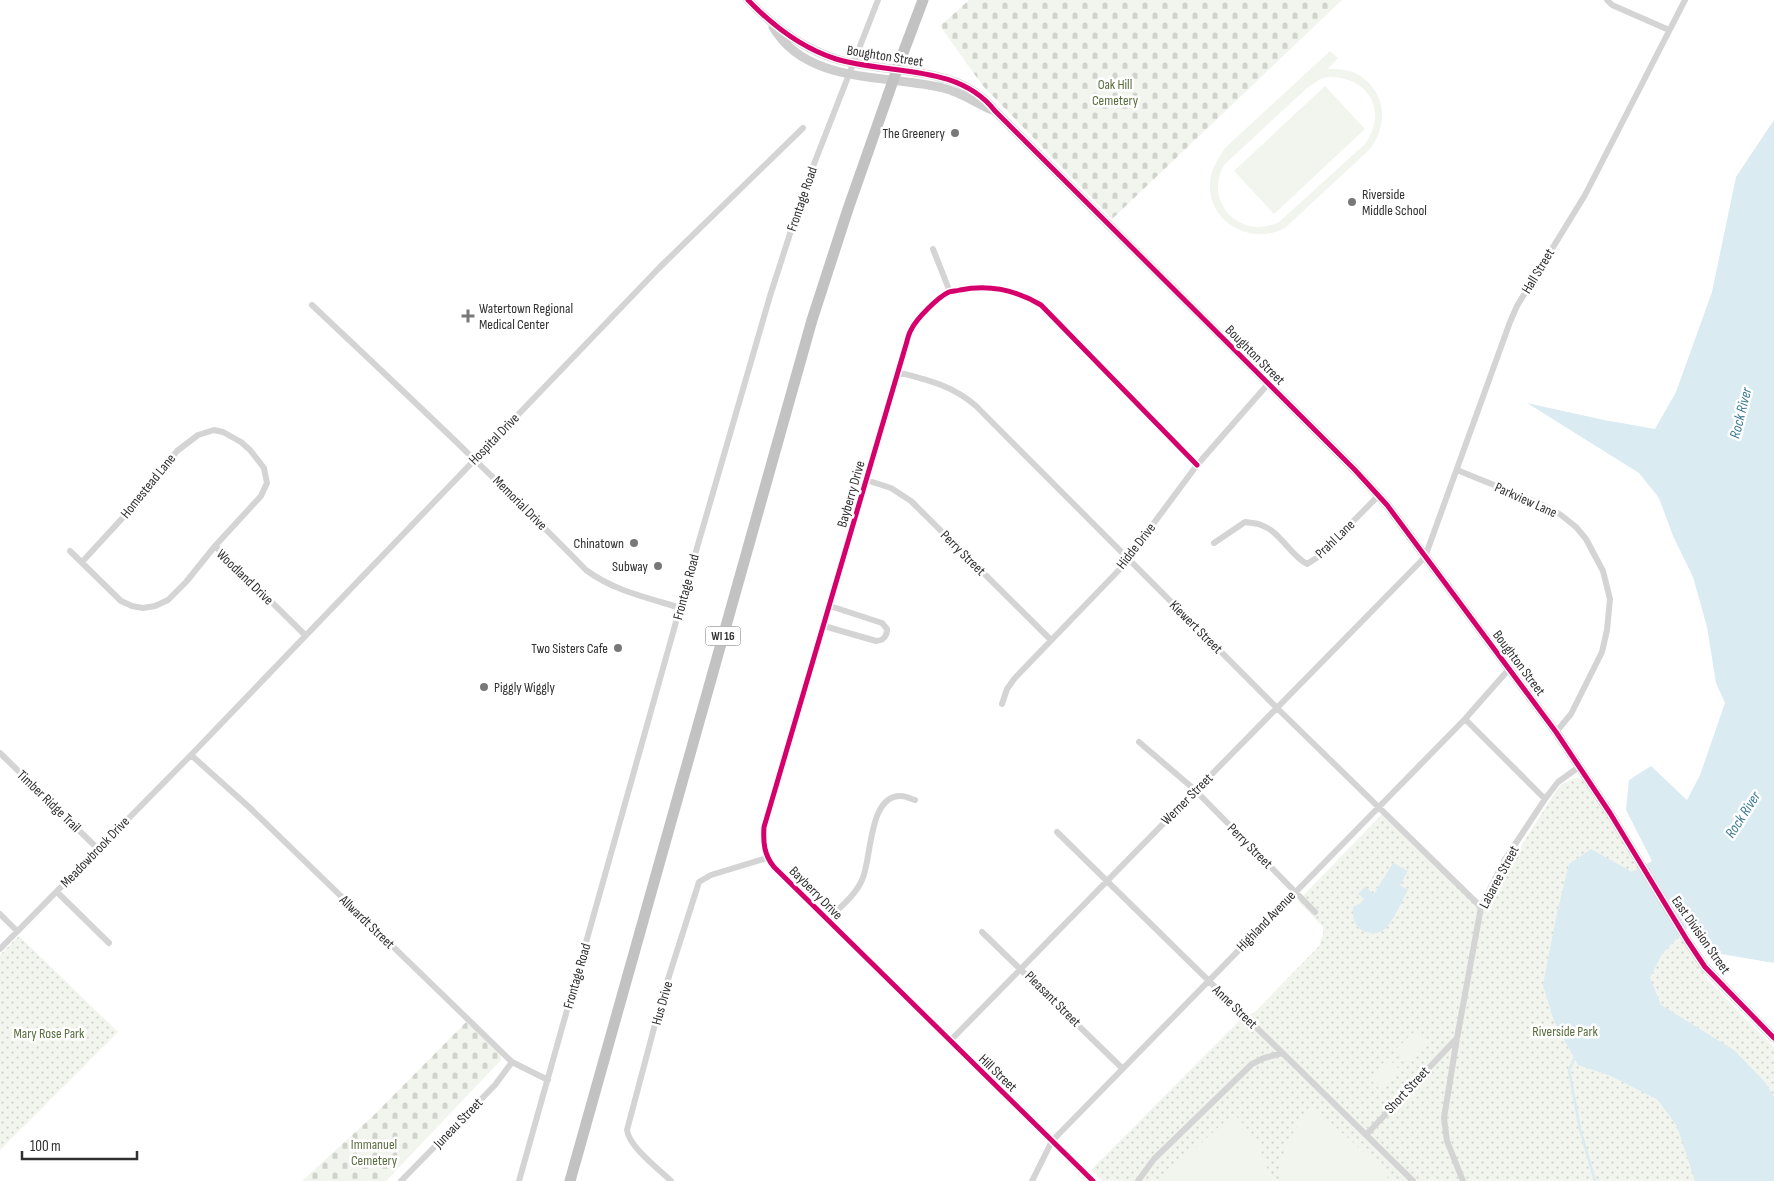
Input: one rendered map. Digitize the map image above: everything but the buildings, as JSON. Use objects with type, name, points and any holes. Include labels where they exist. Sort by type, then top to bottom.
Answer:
[{"type":"highway","name":"WI 16","points":[[570,1181],[812,320],[848,209],[923,0]]},
{"type":"street","name":"Boughton Street","points":[[748,0],[770,22],[784,43],[797,54],[822,66],[848,74],[946,88],[995,112]]},
{"type":"street","name":"Frontage Road","points":[[519,1181],[770,296],[805,188],[878,0]]},
{"type":"street","points":[[1607,0],[1612,5],[1669,30]]},
{"type":"street","name":"Hall Street","points":[[1425,557],[1517,306],[1585,195],[1685,0]]},
{"type":"street","name":"Boughton Street","points":[[770,22],[810,48],[836,59],[852,64],[921,73],[952,81],[981,96],[1378,495],[1556,732],[1638,860]]},
{"type":"street","name":"Hospital Drive","points":[[191,755],[660,267],[803,128]]},
{"type":"street","points":[[933,249],[950,292]]},
{"type":"street","name":"Bayberry Drive","points":[[888,981],[774,867],[767,858],[764,827],[911,329],[936,302],[950,292],[973,287],[1004,289],[1027,297],[1041,306],[1197,464]]},
{"type":"street","name":"Memorial Drive","points":[[312,305],[475,458],[586,570],[600,581],[614,588],[681,608]]},
{"type":"street","name":"Kiewert Street","points":[[897,372],[948,386],[965,396],[1278,709],[1481,907]]},
{"type":"street","name":"Hidde Drive","points":[[1002,704],[1006,689],[1014,679],[1128,558],[1197,464],[1268,384]]},
{"type":"street","name":"Homestead Lane","points":[[82,562],[140,499],[177,451],[198,435],[214,430],[231,436],[250,450],[264,468],[267,483],[261,496],[215,546]]},
{"type":"street","name":"Parkview Lane","points":[[1457,470],[1561,515],[1576,527],[1586,540],[1603,572],[1610,599],[1607,630],[1602,652],[1571,714],[1556,732]]},
{"type":"street","name":"Perry Street","points":[[866,480],[891,488],[911,501],[1051,640]]},
{"type":"street","name":"Prahl Lane","points":[[1214,543],[1245,522],[1262,525],[1280,538],[1299,560],[1307,564],[1318,557],[1378,495]]},
{"type":"street","name":"Woodland Drive","points":[[70,551],[121,601],[143,608],[155,606],[168,600],[186,582],[215,546],[305,635]]},
{"type":"street","name":"Werner Street","points":[[950,1041],[1195,790],[1278,709],[1425,557]]},
{"type":"street","points":[[824,626],[876,641],[886,636],[887,629],[882,623],[830,606]]},
{"type":"street","name":"Highland Avenue","points":[[1032,1181],[1052,1141],[1465,719],[1509,669]]},
{"type":"street","points":[[1465,719],[1545,799]]},
{"type":"street","name":"Perry Street","points":[[1139,742],[1195,790],[1315,912]]},
{"type":"street","name":"Timber Ridge Trail","points":[[0,753],[98,848]]},
{"type":"street","name":"Allwardt Street","points":[[191,755],[249,806],[512,1062],[548,1080]]},
{"type":"street","name":"Meadowbrook Drive","points":[[0,948],[191,755]]},
{"type":"street","name":"Labaree Street","points":[[1463,1181],[1450,1149],[1444,1125],[1454,1051],[1481,907],[1504,861],[1545,799],[1558,782],[1579,767]]},
{"type":"street","points":[[827,920],[854,892],[862,880],[868,866],[874,818],[880,808],[889,799],[900,796],[916,800]]},
{"type":"street","name":"Anne Street","points":[[1057,832],[1413,1181]]},
{"type":"street","name":"Hus Drive","points":[[672,1181],[635,1145],[629,1138],[627,1130],[662,998],[699,882],[711,874],[767,858]]},
{"type":"street","name":"East Division Street","points":[[1638,860],[1705,966],[1774,1038]]},
{"type":"street","points":[[57,892],[109,943]]},
{"type":"street","points":[[0,914],[17,931]]},
{"type":"street","name":"Pleasant Street","points":[[982,932],[1122,1068]]},
{"type":"street","name":"Hill Street","points":[[888,981],[1093,1181]]},
{"type":"street","points":[[1454,1051],[1449,1046],[1457,1038]]},
{"type":"street","name":"Short Street","points":[[1366,1135],[1449,1046]]},
{"type":"street","points":[[1138,1181],[1154,1159],[1252,1064],[1264,1058],[1282,1054]]},
{"type":"street","name":"Juneau Street","points":[[401,1181],[495,1084],[512,1062]]},
{"type":"green space","name":"Oak Hill Cemetery","points":[[969,0],[1342,0],[1112,219],[983,86],[940,26]]},
{"type":"green space","points":[[1330,51],[1338,58],[1328,69],[1345,70],[1355,73],[1365,80],[1373,88],[1382,108],[1380,129],[1376,140],[1369,150],[1285,228],[1272,233],[1246,232],[1224,220],[1216,210],[1211,198],[1210,179],[1215,165],[1225,148]],"holes":[[[1329,77],[1355,83],[1364,89],[1371,98],[1375,120],[1372,132],[1365,144],[1279,222],[1265,227],[1251,226],[1239,222],[1229,215],[1222,204],[1218,192],[1219,179],[1224,165],[1307,88],[1321,79]]]},
{"type":"green space","points":[[1325,86],[1365,129],[1274,214],[1234,171]]},
{"type":"green space","name":"Riverside Park","points":[[1575,778],[1584,780],[1589,785],[1708,980],[1774,1047],[1774,1181],[1103,1181],[1091,1170],[1241,1019],[1255,1012],[1319,946],[1323,927],[1298,901],[1383,813],[1474,901],[1489,903],[1493,891],[1556,791],[1562,784]]},
{"type":"green space","name":"Mary Rose Park","points":[[19,936],[118,1032],[0,1150],[0,955]]},
{"type":"green space","name":"Immanuel Cemetery","points":[[469,1019],[500,1052],[501,1060],[386,1181],[302,1181],[375,1114]]},
{"type":"green space","points":[[1414,1032],[1425,1043],[1406,1062],[1394,1051]]},
{"type":"green space","points":[[1388,1058],[1399,1069],[1380,1089],[1369,1078]]},
{"type":"green space","points":[[1313,1107],[1387,1173],[1388,1180],[1280,1181],[1282,1160],[1289,1141]]},
{"type":"green space","points":[[1233,1114],[1240,1120],[1258,1144],[1266,1162],[1270,1181],[1162,1181],[1162,1179]]},
{"type":"water","name":"Rock River","points":[[1774,120],[1774,963],[1715,953],[1691,924],[1662,954],[1650,978],[1661,1005],[1734,1050],[1765,1082],[1774,1097],[1774,1181],[1695,1181],[1677,1126],[1658,1100],[1611,1076],[1578,1065],[1554,1021],[1543,985],[1569,864],[1591,849],[1632,872],[1652,861],[1626,810],[1629,780],[1651,766],[1687,800],[1700,775],[1725,703],[1716,683],[1707,627],[1693,577],[1673,536],[1659,498],[1639,473],[1527,403],[1655,429],[1676,392],[1712,292],[1736,177]]},
{"type":"water","points":[[1393,863],[1408,871],[1400,885],[1408,890],[1386,928],[1377,933],[1363,931],[1356,925],[1353,916],[1353,907],[1364,899],[1358,894],[1365,887],[1374,894]]},
{"type":"waterway","points":[[1575,1057],[1569,1070],[1580,1129],[1595,1181]]},
{"type":"cycle path","points":[[748,0],[767,19],[788,35],[823,54],[856,64],[921,73],[942,78],[962,85],[980,96],[1355,470],[1387,505],[1556,732],[1610,813],[1705,967],[1774,1038]]},
{"type":"cycle path","points":[[1093,1181],[774,867],[768,858],[765,848],[764,827],[908,336],[917,320],[939,298],[950,292],[971,288],[992,288],[1022,295],[1041,305],[1197,465]]},
{"type":"place","name":"The Greenery","points":[[955,133]]},
{"type":"place","name":"Riverside Middle School","points":[[1352,202]]},
{"type":"place","name":"Watertown Regional Medical Center","points":[[468,316]]},
{"type":"place","name":"Chinatown","points":[[634,543]]},
{"type":"place","name":"Subway","points":[[658,566]]},
{"type":"place","name":"Two Sisters Cafe","points":[[618,648]]},
{"type":"place","name":"Piggly Wiggly","points":[[484,687]]}]
